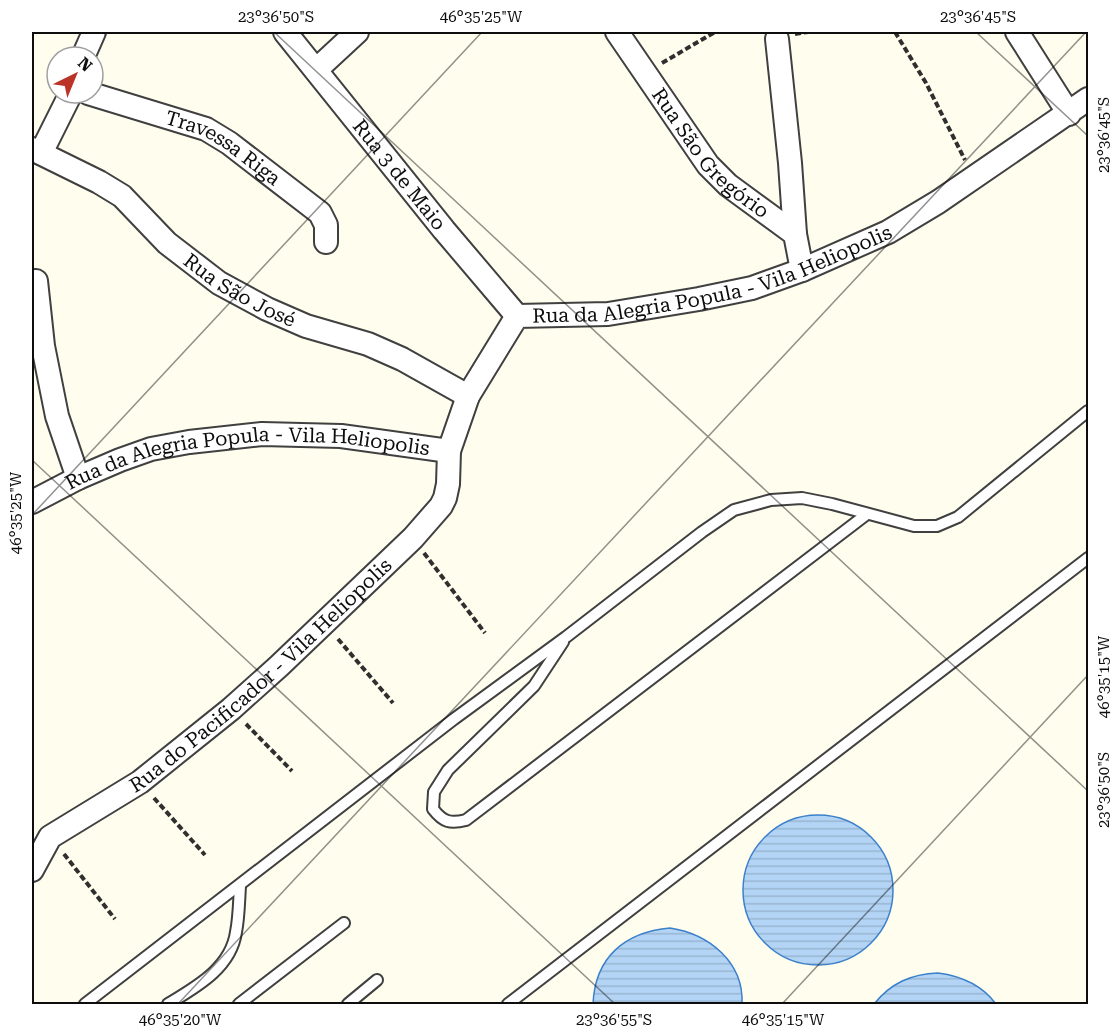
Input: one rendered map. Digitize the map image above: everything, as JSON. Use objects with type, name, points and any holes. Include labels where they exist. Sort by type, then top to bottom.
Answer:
[{"type":"street","name":"Rua 3 de Maio","points":[[285,32],[450,238],[517,316]]},
{"type":"street","points":[[316,70],[357,32]]},
{"type":"street","name":"Rua São Gregório","points":[[617,32],[708,165],[728,184],[795,234]]},
{"type":"street","points":[[1017,32],[1069,114]]},
{"type":"street","points":[[777,39],[795,234],[802,270]]},
{"type":"street","name":"Travessa Riga","points":[[105,98],[206,129],[229,143],[320,213],[326,225],[326,242]]},
{"type":"street","name":"Rua da Alegria Popula - Vila Heliopolis","points":[[32,502],[78,478],[151,449],[262,434],[341,436],[448,451],[468,396],[517,316],[608,314],[752,288],[802,270],[888,232],[973,179],[1089,99]]},
{"type":"street","points":[[36,151],[66,105]]},
{"type":"street","name":"Rua São José","points":[[36,151],[122,196],[166,243],[219,283],[267,309],[306,326],[368,344],[402,359],[468,396]]},
{"type":"street","points":[[36,281],[43,346],[57,416],[78,478]]},
{"type":"street","name":"Rua do Pacificador - Vila Heliopolis","points":[[32,870],[50,837],[140,782],[231,708],[412,538],[441,506],[445,498],[448,484],[448,451]]},
{"type":"lane","points":[[85,1005],[454,718],[734,510],[771,500],[802,498],[914,526],[937,526],[958,517],[1089,411]]},
{"type":"lane","points":[[566,637],[534,686],[448,770],[434,792],[433,809],[442,820],[452,823],[466,820],[867,514]]},
{"type":"lane","points":[[508,1005],[1089,558]]},
{"type":"lane","points":[[168,1005],[213,974],[228,957],[236,934],[240,886]]},
{"type":"lane","points":[[239,1005],[344,923]]},
{"type":"lane","points":[[348,1005],[377,981]]},
{"type":"path","points":[[646,73],[715,32]]},
{"type":"path","points":[[895,32],[926,82],[973,179]]},
{"type":"path","points":[[412,538],[485,633]]},
{"type":"path","points":[[323,623],[393,703]]},
{"type":"path","points":[[231,708],[292,771]]},
{"type":"path","points":[[140,782],[205,855]]},
{"type":"path","points":[[50,837],[115,919]]},
{"type":"water","points":[[818,815],[847,821],[871,837],[887,861],[893,890],[887,919],[871,943],[847,959],[818,965],[789,959],[765,943],[749,919],[743,890],[749,861],[765,837],[789,821]]},
{"type":"water","points":[[670,928],[698,936],[721,952],[737,975],[742,1004],[593,1004],[600,973],[606,960],[615,950],[626,941],[639,935]]},
{"type":"water","points":[[938,973],[970,982],[996,1004],[874,1004],[887,990],[902,981],[919,975]]}]
